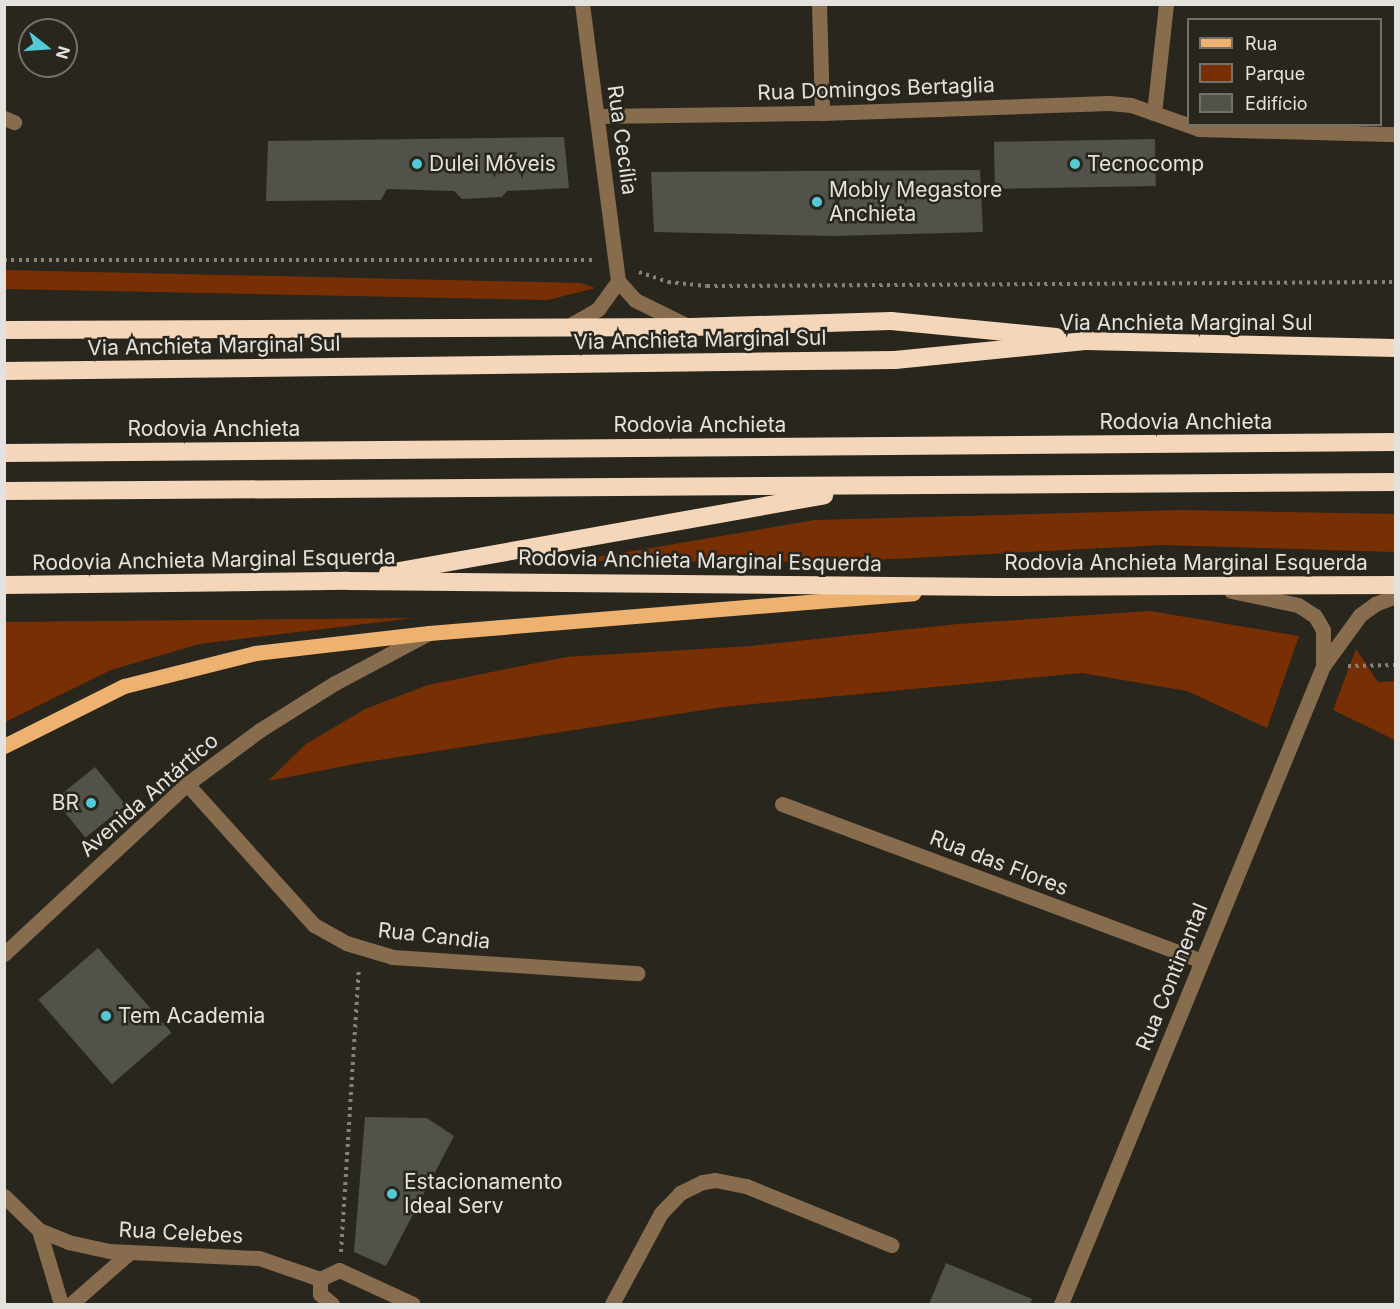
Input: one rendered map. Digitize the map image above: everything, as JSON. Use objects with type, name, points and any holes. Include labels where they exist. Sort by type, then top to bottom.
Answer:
[{"type":"highway","points":[[4,330],[692,327],[891,321],[1085,341]]},
{"type":"highway","name":"Via Anchieta Marginal Sul","points":[[4,371],[895,360],[1085,341],[1395,348]]},
{"type":"highway","name":"Rodovia Anchieta","points":[[4,453],[1395,442]]},
{"type":"highway","points":[[4,491],[1395,482]]},
{"type":"highway","points":[[348,581],[877,485]]},
{"type":"highway","name":"Rodovia Anchieta Marginal Esquerda","points":[[4,585],[348,581],[997,586],[1395,585]]},
{"type":"main road","points":[[4,746],[92,700],[152,677],[255,653],[429,633],[997,586]]},
{"type":"street","name":"Rua Cecília","points":[[582,4],[618,281]]},
{"type":"street","points":[[819,4],[822,113]]},
{"type":"street","points":[[1154,114],[1166,4]]},
{"type":"street","name":"Rua Domingos Bertaglia","points":[[598,116],[822,113],[1109,103],[1187,125]]},
{"type":"street","name":"Rua Domingos Bertaglia","points":[[1190,126],[1199,129],[1395,134]]},
{"type":"street","points":[[567,327],[598,309],[618,281],[635,300],[692,327]]},
{"type":"street","name":"Rua Continental","points":[[1205,586],[1298,605],[1315,616],[1323,630],[1323,666]]},
{"type":"street","name":"Rua Continental","points":[[1062,1305],[1323,666],[1360,615],[1375,604],[1395,596]]},
{"type":"street","name":"Avenida Antártico","points":[[4,954],[187,784],[288,712],[429,633]]},
{"type":"street","name":"Rua Candia","points":[[187,784],[314,925],[346,943],[393,957],[637,973]]},
{"type":"street","name":"Rua das Flores","points":[[782,804],[1201,961]]},
{"type":"street","points":[[612,1305],[661,1213],[680,1193],[703,1182],[715,1180],[746,1186],[891,1245]]},
{"type":"street","name":"Rua Celebes","points":[[4,1196],[39,1230],[68,1242],[130,1252],[259,1258],[320,1279],[339,1270],[413,1305]]},
{"type":"street","name":"Rua Celebes","points":[[39,1230],[61,1305]]},
{"type":"street","points":[[71,1305],[130,1252]]},
{"type":"street","points":[[320,1279],[325,1303]]},
{"type":"path","points":[[4,260],[617,260],[668,282],[707,286],[1395,282]]},
{"type":"path","points":[[1395,639],[1395,657]]},
{"type":"path","points":[[1323,666],[1395,664]]},
{"type":"path","points":[[343,1242],[358,975]]},
{"type":"green space","points":[[5,270],[581,283],[595,288],[548,300],[5,289]]},
{"type":"green space","points":[[1182,510],[1395,514],[1395,552],[1163,545],[835,562],[574,561],[815,520]]},
{"type":"green space","points":[[1150,611],[1299,636],[1267,728],[1187,691],[1082,673],[723,707],[360,763],[268,781],[306,744],[365,709],[428,685],[566,657],[751,646],[958,624]]},
{"type":"green space","points":[[414,618],[199,644],[111,670],[5,722],[5,622]]},
{"type":"green space","points":[[1356,649],[1378,682],[1395,681],[1395,740],[1333,710]]},
{"type":"building","name":"Dulei Móveis","points":[[564,137],[569,188],[507,191],[502,197],[462,199],[454,191],[387,189],[381,200],[266,201],[268,141]]},
{"type":"building","name":"Tecnocomp","points":[[1155,139],[1156,186],[995,189],[994,142]]},
{"type":"building","name":"Mobly Megastore Anchieta","points":[[980,170],[983,232],[834,236],[654,232],[651,172]]},
{"type":"building","name":"BR","points":[[95,767],[126,805],[85,838],[55,800]]},
{"type":"building","name":"Tem Academia","points":[[98,948],[171,1033],[112,1084],[38,1000]]},
{"type":"building","name":"Estacionamento Ideal Serv","points":[[365,1117],[427,1118],[454,1136],[386,1266],[354,1252]]},
{"type":"building","points":[[946,1263],[1032,1299],[1030,1304],[929,1304]]},
{"type":"place","name":"Dulei Móveis","points":[[417,164]]},
{"type":"place","name":"Tecnocomp","points":[[1075,164]]},
{"type":"place","name":"Mobly Megastore Anchieta","points":[[817,202]]},
{"type":"place","name":"BR","points":[[91,803]]},
{"type":"place","name":"Tem Academia","points":[[106,1016]]},
{"type":"place","name":"Estacionamento Ideal Serv","points":[[392,1194]]}]
